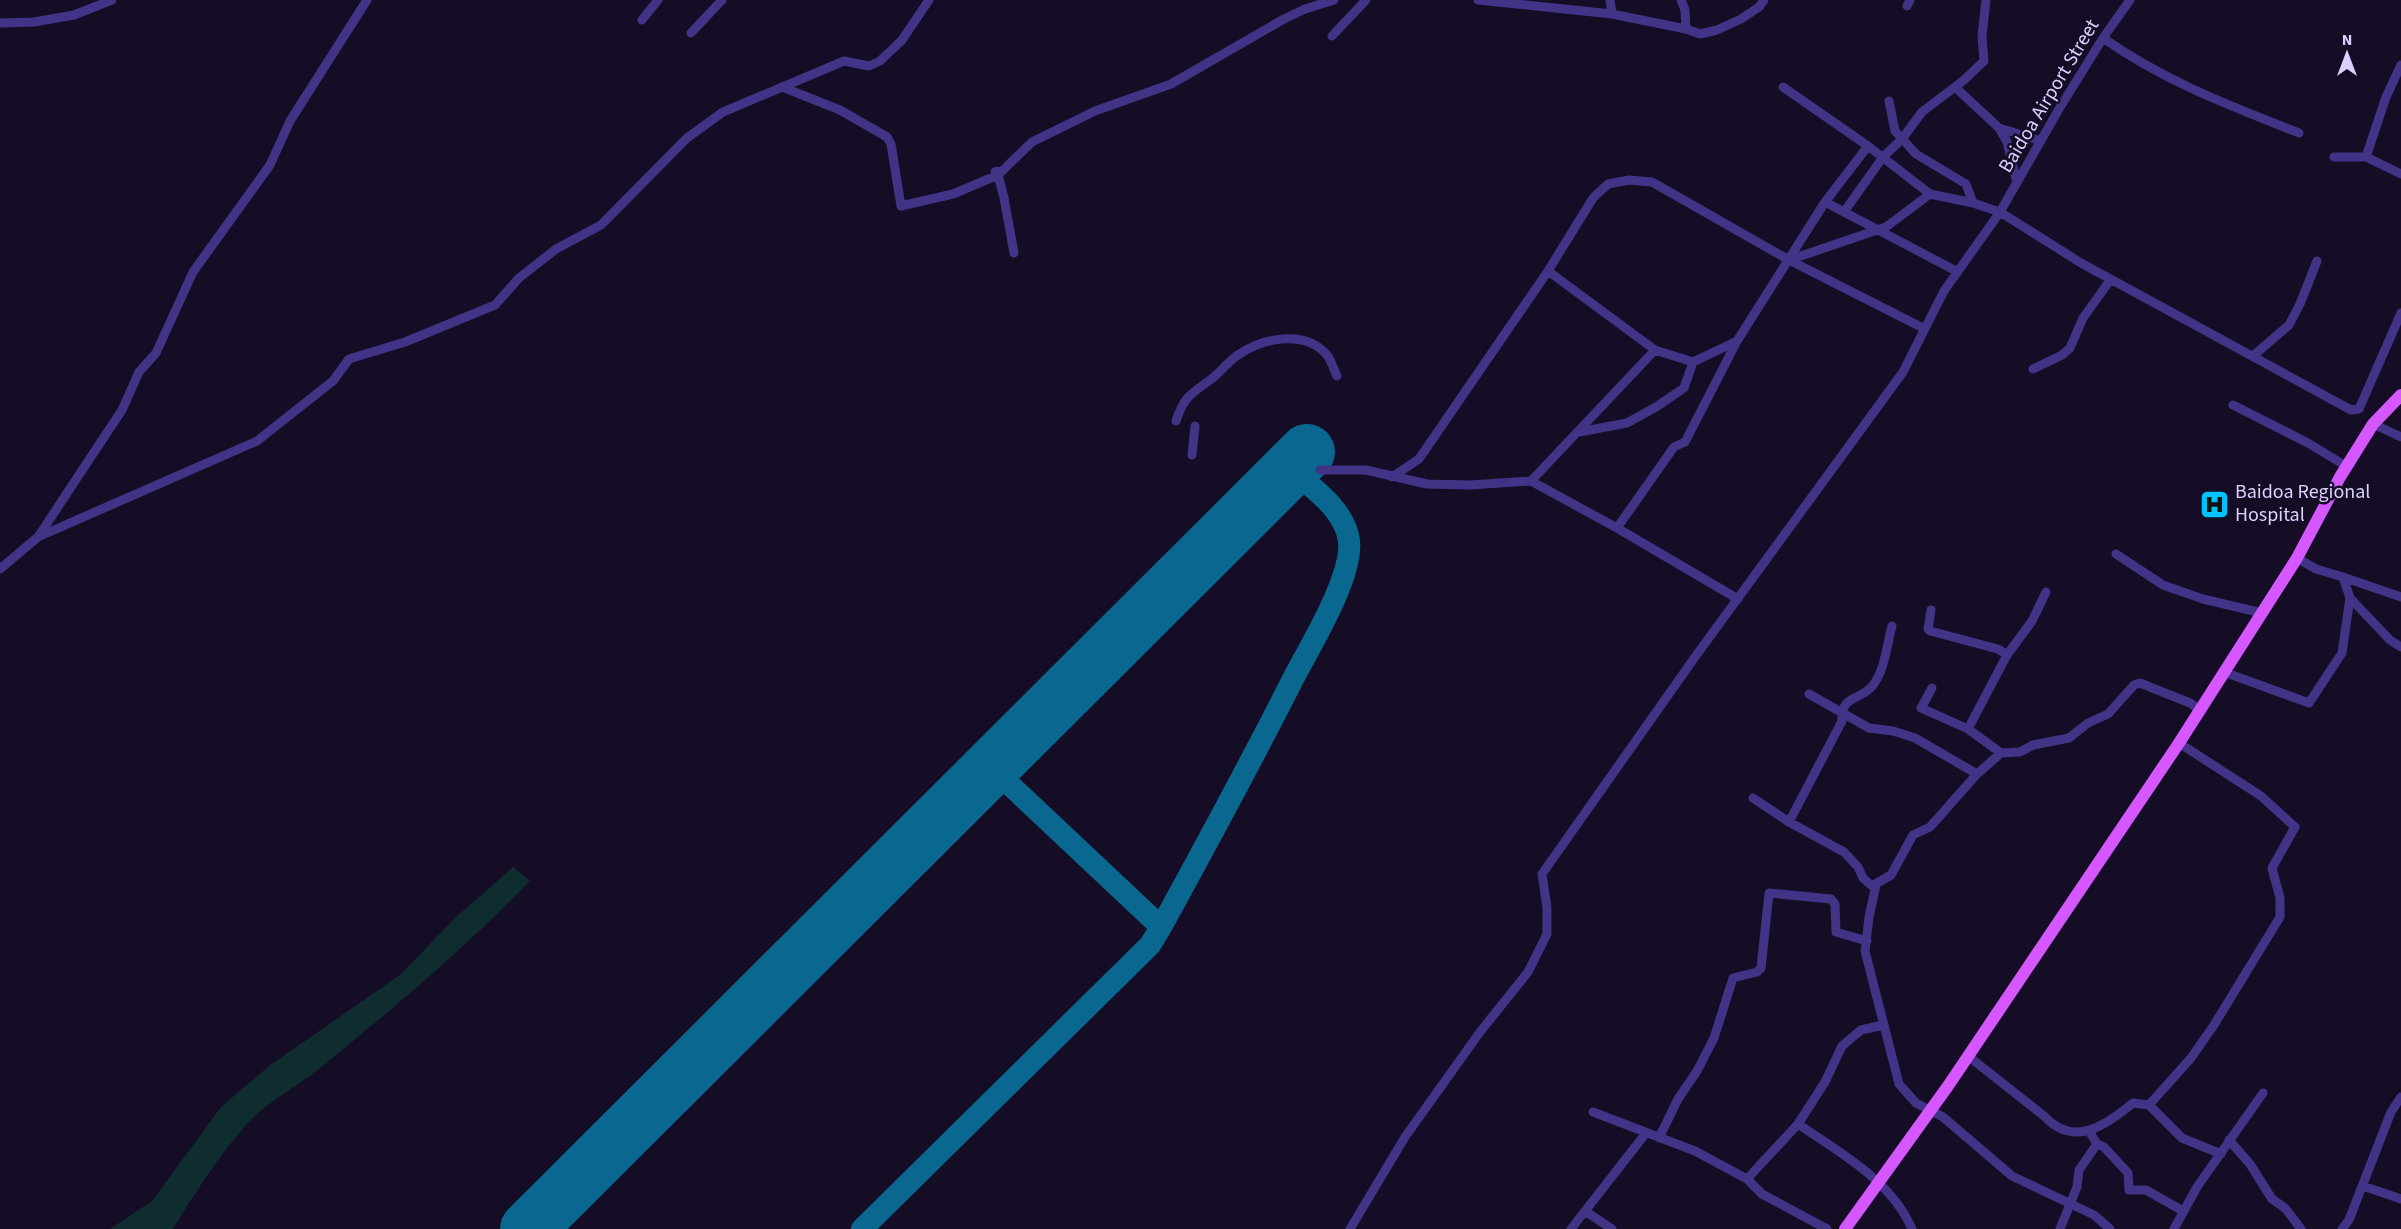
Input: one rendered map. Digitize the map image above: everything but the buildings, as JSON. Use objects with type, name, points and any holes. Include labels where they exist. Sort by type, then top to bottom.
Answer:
[{"type":"main road","points":[[1845,1229],[1968,1056],[2179,743],[2297,558],[2346,466],[2373,424],[2401,395]]},
{"type":"street","points":[[0,23],[34,22],[74,15],[112,0]]},
{"type":"street","points":[[0,569],[38,537],[122,410],[139,372],[156,353],[194,272],[270,165],[290,121],[367,0]]},
{"type":"street","points":[[642,20],[658,0]]},
{"type":"street","points":[[691,33],[722,0]]},
{"type":"street","points":[[38,537],[258,441],[333,381],[349,358],[405,342],[495,305],[519,278],[556,249],[601,225],[687,138],[723,112],[844,61],[869,66],[880,61],[902,40],[929,0]]},
{"type":"street","points":[[783,87],[840,111],[887,137],[891,144],[902,206],[953,194],[998,175],[1032,142],[1095,111],[1171,84],[1305,9],[1334,0]]},
{"type":"street","points":[[1332,36],[1366,0]]},
{"type":"street","points":[[1478,0],[1612,14],[1700,34],[1717,30],[1741,19],[1759,7],[1764,0]]},
{"type":"street","points":[[1610,0],[1612,14]]},
{"type":"street","points":[[1681,0],[1685,10],[1686,29]]},
{"type":"street","points":[[1844,212],[1882,157],[1902,139],[1922,112],[1984,61],[1982,36],[1986,0]]},
{"type":"street","name":"Baidoa Airport Street","points":[[1350,1229],[1405,1137],[1480,1032],[1528,972],[1547,934],[1547,908],[1542,874],[1738,598],[1903,372],[1944,291],[2000,212],[2103,38],[2130,0]]},
{"type":"street","points":[[2103,38],[2147,67],[2198,93],[2299,133]]},
{"type":"street","points":[[2366,157],[2386,97],[2401,65]]},
{"type":"street","points":[[1783,87],[1868,146],[1930,194],[1973,203],[2000,212],[2081,263],[2351,410],[2359,408],[2401,313]]},
{"type":"street","points":[[1955,87],[1999,128],[2007,142],[2017,183]]},
{"type":"street","points":[[1889,101],[1895,131],[1916,154],[1966,184],[1973,203]]},
{"type":"street","points":[[1999,128],[2042,141]]},
{"type":"street","points":[[1617,528],[1674,447],[1685,442],[1737,341],[1825,202],[1868,146]]},
{"type":"street","points":[[2334,157],[2366,157],[2401,174]]},
{"type":"street","points":[[978,184],[997,171]]},
{"type":"street","points":[[908,206],[947,197],[997,171]]},
{"type":"street","points":[[997,171],[1014,253]]},
{"type":"street","points":[[1392,477],[1419,459],[1548,271],[1593,198],[1608,184],[1629,180],[1652,182],[1789,260],[1925,329]]},
{"type":"street","points":[[1789,260],[1886,227],[1930,194]]},
{"type":"street","points":[[1825,202],[1958,272]]},
{"type":"street","points":[[2253,356],[2289,325],[2317,261]]},
{"type":"street","points":[[1548,271],[1655,350],[1693,362],[1737,341]]},
{"type":"street","points":[[2033,369],[2062,356],[2070,348],[2083,318],[2112,279]]},
{"type":"street","points":[[1176,421],[1182,401],[1253,345],[1277,340],[1306,339],[1327,355],[1337,376]]},
{"type":"street","points":[[1531,481],[1655,350]]},
{"type":"street","points":[[1579,432],[1627,423],[1656,407],[1684,388],[1693,362]]},
{"type":"street","points":[[2233,405],[2308,443],[2346,466]]},
{"type":"street","points":[[2373,424],[2401,437]]},
{"type":"street","points":[[1192,455],[1195,426]]},
{"type":"street","points":[[1320,470],[1366,470],[1427,484],[1470,485],[1531,481],[1738,598]]},
{"type":"street","points":[[2116,554],[2163,585],[2262,613]]},
{"type":"street","points":[[2297,558],[2316,569],[2401,597]]},
{"type":"street","points":[[2343,577],[2350,598],[2390,640],[2401,647]]},
{"type":"street","points":[[1968,729],[2007,655],[2032,621],[2046,592]]},
{"type":"street","points":[[2224,672],[2309,703],[2342,653],[2350,598]]},
{"type":"street","points":[[1931,610],[1928,629],[1930,631],[1998,649],[2007,655]]},
{"type":"street","points":[[1789,822],[1842,721],[1841,712],[1847,702],[1856,695],[1867,693],[1878,678],[1892,626]]},
{"type":"street","points":[[1753,798],[1789,822],[1844,852],[1858,867],[1863,878],[1872,886],[1891,875],[1913,835],[1930,827],[1977,774],[2001,753],[2020,752],[2033,745],[2069,738],[2088,723],[2108,714],[2134,685],[2140,683],[2190,702],[2200,710]]},
{"type":"street","points":[[1932,688],[1921,708],[1968,729],[2001,753]]},
{"type":"street","points":[[1809,694],[1869,728],[1893,731],[1915,738],[1977,774]]},
{"type":"street","points":[[2149,1105],[2191,1058],[2214,1025],[2280,917],[2280,898],[2272,868],[2295,827],[2260,796],[2179,743]]},
{"type":"street","points":[[1876,885],[1865,951],[1899,1084],[1916,1103],[1942,1117],[2012,1176],[2094,1215],[2110,1229]]},
{"type":"street","points":[[1659,1138],[1678,1099],[1698,1071],[1714,1038],[1733,978],[1757,972],[1761,968],[1769,893],[1831,899],[1835,904],[1836,932],[1867,941]]},
{"type":"street","points":[[1747,1179],[1798,1124],[1825,1082],[1842,1046],[1861,1030],[1883,1024]]},
{"type":"street","points":[[1968,1056],[2044,1116],[2053,1126],[2068,1132],[2089,1131],[2109,1123],[2133,1103],[2149,1105],[2182,1138],[2221,1154]]},
{"type":"street","points":[[2174,1229],[2197,1187],[2263,1093]]},
{"type":"street","points":[[2342,1229],[2349,1220],[2391,1112],[2401,1097]]},
{"type":"street","points":[[1593,1112],[1695,1151],[1747,1179],[1762,1194],[1827,1229]]},
{"type":"street","points":[[1798,1124],[1879,1181],[1904,1209],[1912,1229]]},
{"type":"street","points":[[2089,1131],[2097,1144],[2104,1147],[2128,1173],[2129,1190],[2146,1190],[2183,1211]]},
{"type":"street","points":[[1570,1229],[1646,1133]]},
{"type":"street","points":[[2229,1140],[2250,1164],[2272,1199],[2285,1208],[2301,1229]]},
{"type":"street","points":[[2060,1229],[2064,1224],[2069,1204],[2077,1187],[2079,1170],[2097,1144]]},
{"type":"street","points":[[2363,1186],[2401,1199]]},
{"type":"street","points":[[1585,1211],[1612,1229]]},
{"type":"green space","points":[[513,867],[530,881],[479,932],[398,1003],[315,1072],[253,1118],[216,1162],[173,1229],[110,1229],[152,1201],[221,1107],[269,1066],[401,974],[456,917]]},
{"type":"taxiway","points":[[862,1229],[1150,945],[1161,927],[1329,611],[1344,573],[1349,541],[1341,519],[1326,500],[1290,468]]},
{"type":"taxiway","points":[[991,767],[1161,927]]},
{"type":"runway","points":[[528,1229],[1307,452]]},
{"type":"place","name":"Baidoa Regional Hospital","points":[[2214,504]]}]
